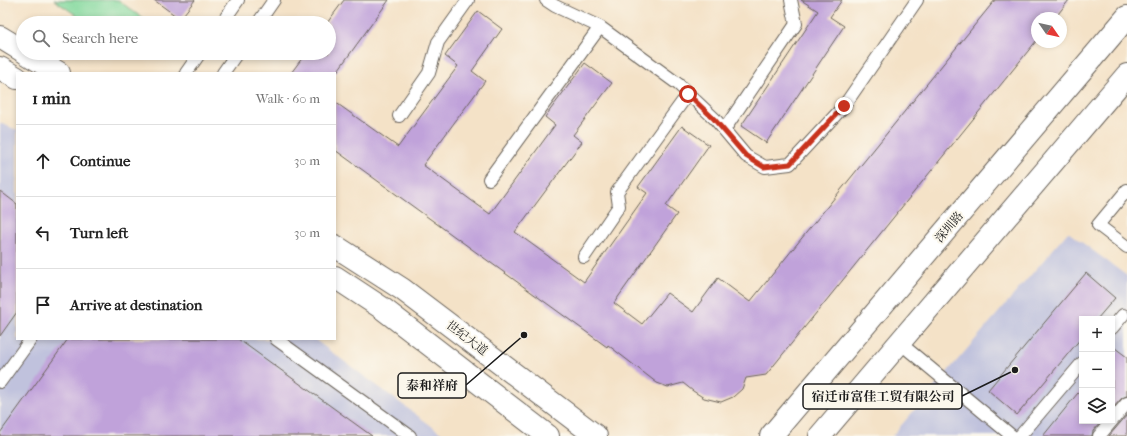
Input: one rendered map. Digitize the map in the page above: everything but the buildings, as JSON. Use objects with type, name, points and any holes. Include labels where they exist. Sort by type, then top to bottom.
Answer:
[{"type":"street","name":"深圳路","points":[[771,436],[1127,17]]},
{"type":"street","points":[[0,37],[16,47]]},
{"type":"street","points":[[38,60],[57,72]]},
{"type":"street","points":[[0,68],[16,77]]},
{"type":"street","points":[[820,436],[1127,75]]},
{"type":"street","name":"世纪大道","points":[[336,247],[402,289],[596,436]]},
{"type":"street","points":[[336,278],[382,308],[548,436]]},
{"type":"lane","points":[[227,16],[238,0]]},
{"type":"lane","points":[[263,16],[274,0]]},
{"type":"lane","points":[[399,116],[429,73],[438,42],[468,0]]},
{"type":"lane","points":[[546,0],[555,6],[600,27],[678,84],[724,130],[746,156],[764,167],[790,164],[844,106],[917,0]]},
{"type":"lane","points":[[724,130],[796,24],[791,0]]},
{"type":"lane","points":[[489,179],[600,27]]},
{"type":"lane","points":[[187,72],[195,60]]},
{"type":"lane","points":[[224,72],[232,60]]},
{"type":"lane","points":[[584,257],[619,206],[617,192],[688,94]]},
{"type":"lane","points":[[1127,190],[1098,224],[1127,247]]},
{"type":"lane","points":[[1115,324],[1123,315]]},
{"type":"lane","points":[[0,382],[30,340]]},
{"type":"lane","points":[[277,340],[410,436]]},
{"type":"lane","points":[[900,342],[1012,436]]},
{"type":"lane","points":[[1020,436],[1079,367]]},
{"type":"lane","points":[[1099,436],[1127,403]]},
{"type":"shaded area","points":[[0,123],[16,130],[16,340],[315,340],[445,436],[0,436]]},
{"type":"shaded area","points":[[1068,232],[1127,276],[1127,436],[892,436]]},
{"type":"green space","points":[[54,0],[118,0],[140,16],[78,16]]},
{"type":"place","name":"泰和祥府","points":[[524,335]]},
{"type":"place","name":"宿迁市富佳工贸有限公司","points":[[1015,370]]},
{"type":"route","points":[[688,94],[714,119],[746,156],[764,167],[790,164],[844,106]]}]
